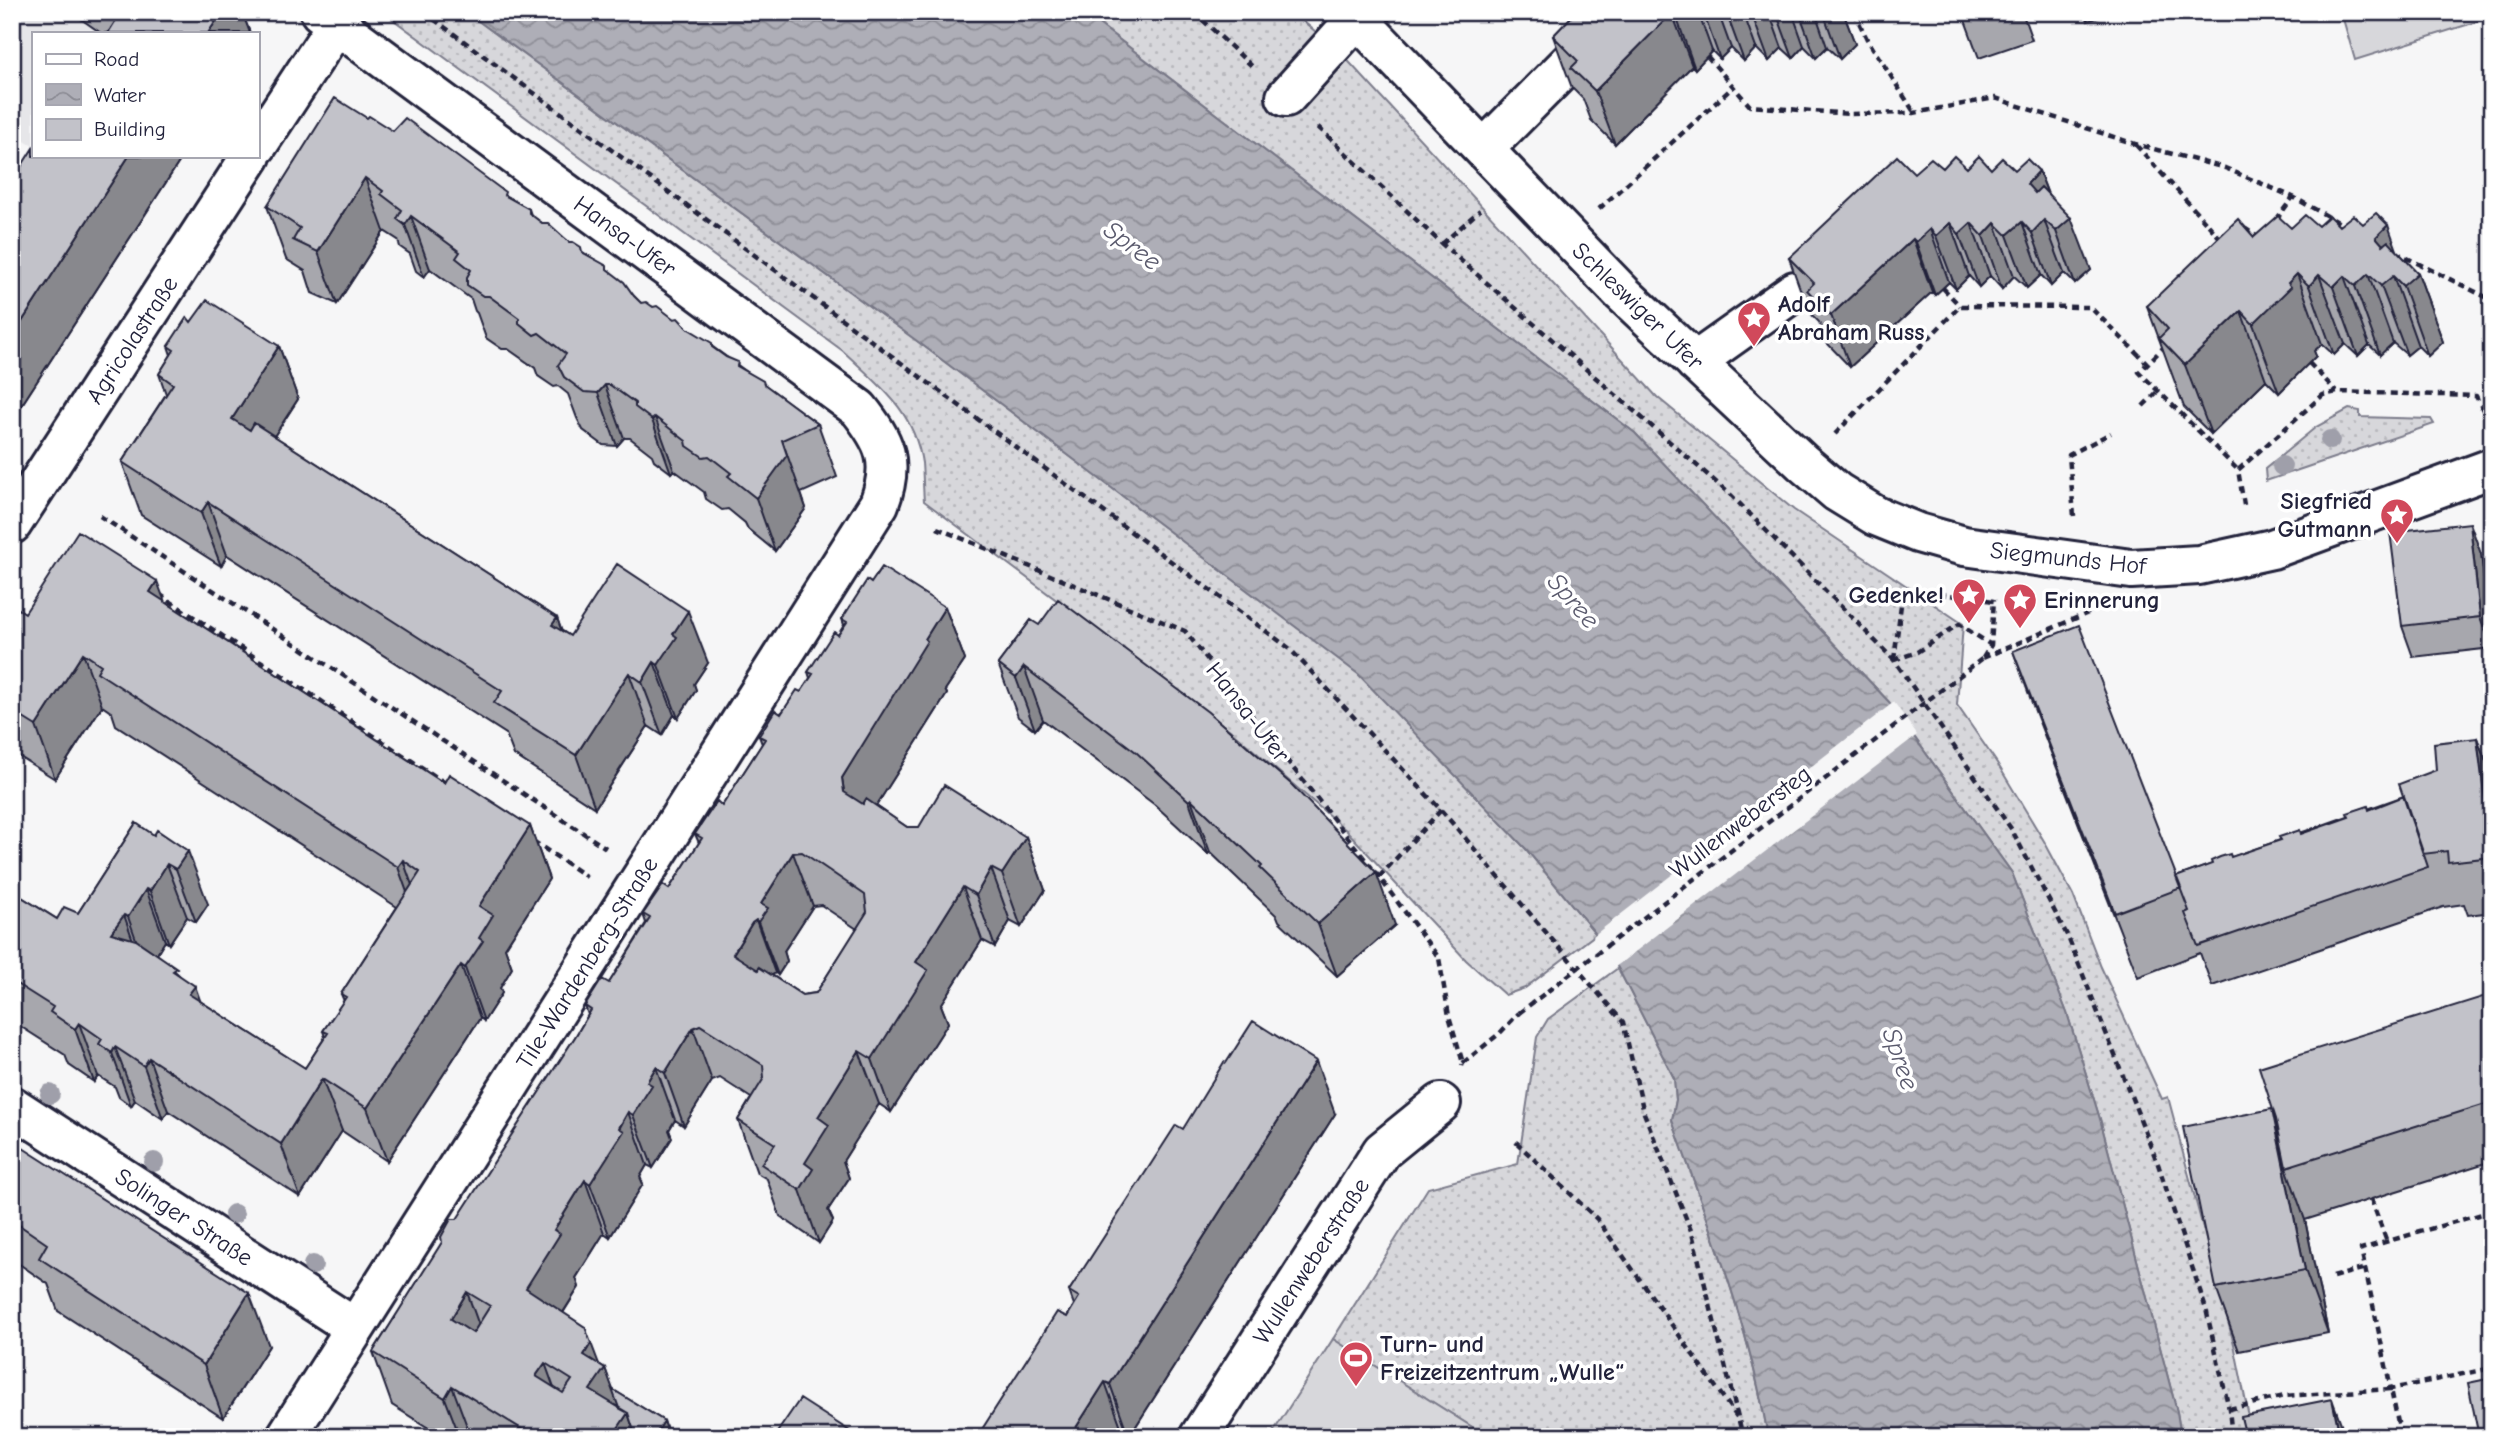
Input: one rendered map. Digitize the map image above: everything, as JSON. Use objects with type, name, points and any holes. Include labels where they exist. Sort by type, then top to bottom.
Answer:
[{"type":"street","points":[[1286,97],[1359,14]]},
{"type":"street","name":"Schleswiger Ufer","points":[[1359,14],[1622,293],[1803,463],[1838,492],[1876,516],[1918,533],[1964,546]]},
{"type":"street","points":[[259,142],[328,18]]},
{"type":"street","name":"Hansa-Ufer","points":[[328,18],[859,409],[879,435],[887,458],[885,488]]},
{"type":"street","points":[[1484,149],[1574,58]]},
{"type":"street","name":"Agricolastraße","points":[[12,524],[250,158]]},
{"type":"street","points":[[1695,362],[1794,292]]},
{"type":"street","name":"Siegmunds Hof","points":[[1964,546],[2131,569],[2199,565],[2272,550],[2492,468]]},
{"type":"street","name":"Tile-Wardenberg-Straße","points":[[286,1437],[854,545],[879,504],[885,488]]},
{"type":"street","name":"Wullenweberstraße","points":[[1199,1437],[1382,1151],[1441,1103]]},
{"type":"street","name":"Solinger Straße","points":[[12,1106],[355,1328]]},
{"type":"path","points":[[424,12],[1289,649],[1441,810],[1623,1023],[1644,1113],[1692,1233],[1740,1420],[1742,1437]]},
{"type":"path","points":[[1854,12],[1867,39],[1914,113]]},
{"type":"path","points":[[1707,56],[1750,106],[1850,114],[1914,113],[1995,98],[2135,144],[2225,168],[2293,197],[2358,232]]},
{"type":"path","points":[[1598,211],[1733,87]]},
{"type":"path","points":[[2135,144],[2228,246]]},
{"type":"path","points":[[1352,158],[1442,244],[1732,496],[1894,660],[2012,830],[2068,937],[2158,1164],[2206,1309],[2229,1409],[2232,1437]]},
{"type":"path","points":[[1442,244],[1514,181]]},
{"type":"path","points":[[2237,237],[2246,229],[2261,240],[2293,197]]},
{"type":"path","points":[[2336,235],[2345,226]]},
{"type":"path","points":[[2395,251],[2492,300]]},
{"type":"path","points":[[1943,288],[1960,306]]},
{"type":"path","points":[[1832,437],[1960,306],[2090,306],[2147,363]]},
{"type":"path","points":[[2174,336],[2139,372],[2238,470],[2244,505]]},
{"type":"path","points":[[2309,363],[2337,392]]},
{"type":"path","points":[[2143,406],[2158,391]]},
{"type":"path","points":[[2238,470],[2323,395],[2337,392],[2476,396],[2488,420]]},
{"type":"path","points":[[2075,523],[2069,455],[2111,433]]},
{"type":"path","points":[[100,516],[606,848]]},
{"type":"path","name":"Hansa-Ufer","points":[[937,528],[1185,631],[1440,958],[1449,1016]]},
{"type":"path","points":[[1983,658],[1991,645],[1996,587]]},
{"type":"path","points":[[1894,660],[1903,589],[1994,601]]},
{"type":"path","points":[[156,593],[455,790]]},
{"type":"path","points":[[1983,658],[2102,607]]},
{"type":"path","points":[[1894,660],[1917,652],[1959,624],[1991,645]]},
{"type":"path","name":"Wullenwebersteg","points":[[1463,1063],[1500,1033],[1519,1013],[1983,658]]},
{"type":"path","points":[[1379,877],[1441,810]]},
{"type":"path","points":[[524,835],[587,877]]},
{"type":"path","points":[[1516,1142],[1597,1219],[1740,1420]]},
{"type":"path","points":[[2487,1162],[2492,1175]]},
{"type":"path","points":[[2371,1199],[2387,1242]]},
{"type":"path","points":[[2401,1437],[2361,1249],[2492,1211]]},
{"type":"path","points":[[2333,1277],[2366,1268]]},
{"type":"path","points":[[2229,1409],[2284,1396],[2391,1389],[2492,1368]]},
{"type":"shaded area","points":[[34,12],[209,12],[237,32],[32,32],[32,145],[21,139],[12,153],[12,26]]},
{"type":"shaded area","points":[[383,12],[466,12],[917,341],[1359,674],[1526,849],[1596,934],[1525,988],[1505,995],[1466,960],[1347,831],[1230,730],[924,501],[918,444],[903,413],[882,387],[843,351]]},
{"type":"shaded area","points":[[1083,12],[1292,12],[1340,52],[1657,397],[1794,510],[1963,624],[1957,705],[1997,763],[2044,841],[2073,895],[2101,967],[2162,1099],[2168,1097],[2234,1344],[2253,1437],[2181,1437],[2177,1412],[2100,1119],[2067,1013],[2012,873],[1889,702],[1635,433]]},
{"type":"shaded area","points":[[2341,12],[2492,12],[2492,17],[2355,60]]},
{"type":"shaded area","points":[[2349,409],[2360,411],[2360,417],[2431,419],[2434,424],[2266,481],[2265,469],[2316,427]]},
{"type":"shaded area","points":[[1618,968],[1674,1078],[1676,1100],[1672,1120],[1739,1316],[1751,1356],[1768,1437],[1488,1437],[1333,1339],[1428,1188],[1518,1164],[1537,1037],[1548,1019]]},
{"type":"shaded area","name":"Turn- und Freizeitzentrum „Wulle“","points":[[1333,1339],[1488,1437],[1270,1437]]},
{"type":"water","name":"Spree","points":[[466,12],[1083,12],[1635,433],[1889,702],[2012,873],[2067,1013],[2100,1119],[2177,1412],[2181,1437],[1768,1437],[1751,1356],[1739,1316],[1672,1120],[1676,1100],[1674,1078],[1618,968],[1596,934],[1526,849],[1358,674],[917,341]]},
{"type":"pier","points":[[1894,702],[1917,735],[1614,968],[1593,936]]},
{"type":"building","points":[[121,12],[222,12],[209,32],[109,32]]},
{"type":"building","points":[[1576,12],[1679,12],[1676,16],[1672,13],[1595,91],[1571,68],[1578,61],[1553,36]]},
{"type":"building","points":[[335,98],[393,131],[405,118],[505,192],[504,195],[529,209],[529,213],[542,223],[548,223],[569,242],[581,247],[582,252],[607,266],[641,303],[657,306],[674,319],[678,318],[687,328],[712,343],[712,347],[738,362],[737,366],[763,381],[818,424],[782,440],[787,455],[756,498],[728,476],[731,473],[709,456],[703,457],[687,446],[686,441],[655,417],[652,420],[635,407],[635,403],[610,385],[605,385],[598,393],[584,392],[564,377],[558,365],[566,354],[539,333],[534,335],[519,323],[519,318],[489,296],[483,296],[467,285],[471,270],[456,258],[460,252],[411,216],[405,225],[397,219],[402,210],[365,178],[318,252],[293,240],[300,228],[267,206]]},
{"type":"building","points":[[32,150],[32,158],[128,158],[12,337],[12,181]]},
{"type":"building","points":[[1897,156],[1914,173],[1931,158],[1943,168],[1954,156],[1967,168],[1979,156],[1991,169],[2002,158],[2015,170],[2027,159],[2039,171],[2027,184],[2035,193],[2041,187],[2071,218],[2056,231],[2044,220],[2032,233],[2022,222],[2007,235],[1995,223],[1983,236],[1971,223],[1959,234],[1950,223],[1936,236],[1930,229],[1916,242],[1913,239],[1831,315],[1807,290],[1814,283],[1789,258]]},
{"type":"building","points":[[2376,213],[2388,225],[2376,237],[2383,245],[2388,241],[2418,273],[2403,286],[2393,276],[2381,286],[2368,274],[2355,286],[2344,276],[2333,287],[2319,275],[2309,286],[2297,274],[2288,283],[2291,287],[2253,324],[2241,311],[2185,365],[2159,338],[2168,329],[2147,306],[2238,219],[2254,237],[2278,216],[2291,228],[2305,215],[2318,226],[2329,216],[2339,226],[2353,215],[2363,224]]},
{"type":"building","points":[[207,300],[279,346],[232,419],[250,430],[254,423],[557,618],[552,625],[570,636],[617,564],[688,611],[673,634],[677,637],[658,665],[654,662],[642,682],[629,673],[576,755],[494,703],[502,691],[208,502],[201,513],[122,462],[173,384],[159,374],[174,350],[168,346],[187,317],[191,322]]},
{"type":"building","points":[[2470,523],[2480,617],[2402,626],[2390,532]]},
{"type":"building","points":[[78,531],[157,581],[150,592],[444,783],[449,774],[530,826],[479,906],[493,915],[479,938],[483,941],[465,968],[461,965],[367,1108],[322,1079],[281,1144],[149,1058],[144,1066],[115,1047],[112,1053],[99,1044],[102,1039],[79,1023],[75,1029],[50,1012],[53,1007],[12,981],[12,891],[57,919],[64,907],[78,913],[136,823],[154,835],[157,830],[188,851],[176,869],[167,864],[150,891],[146,889],[128,917],[124,915],[111,933],[136,940],[177,968],[173,971],[195,986],[189,994],[305,1068],[328,1033],[323,1031],[346,997],[341,994],[420,872],[403,860],[398,867],[97,672],[101,665],[83,653],[36,726],[12,711],[12,605],[25,613]]},
{"type":"building","points":[[882,567],[945,607],[925,639],[927,641],[842,778],[844,792],[863,804],[866,799],[907,827],[919,827],[944,785],[1026,837],[1002,874],[991,868],[976,895],[963,887],[916,962],[928,970],[872,1059],[859,1051],[818,1117],[829,1125],[805,1163],[813,1169],[800,1190],[761,1164],[775,1144],[738,1120],[764,1078],[763,1065],[700,1025],[693,1028],[665,1073],[656,1067],[647,1082],[652,1085],[633,1115],[628,1112],[619,1128],[624,1131],[590,1184],[585,1180],[554,1230],[560,1234],[526,1288],[585,1327],[591,1343],[584,1355],[605,1368],[590,1390],[628,1413],[612,1437],[529,1437],[528,1433],[452,1386],[445,1398],[373,1352],[442,1242],[441,1237],[451,1219],[457,1219],[575,1037],[591,1010],[585,1006],[602,979],[609,983],[650,918],[643,914],[663,885],[669,889],[702,838],[695,834],[717,801],[722,806],[765,739],[759,736],[775,710],[781,714],[797,690],[801,692],[813,674],[808,672],[834,632],[838,635],[847,622],[842,619],[867,580],[871,583]],"holes":[[[802,852],[865,895],[867,912],[816,993],[802,995],[759,967],[758,970],[733,954],[752,923],[756,920],[758,922],[768,908],[761,904],[793,853]],[[467,1292],[490,1306],[473,1333],[451,1319]],[[545,1363],[572,1380],[563,1393],[536,1376]]]},
{"type":"building","points":[[1058,599],[1208,712],[1291,784],[1376,872],[1318,924],[1260,868],[1262,866],[1136,752],[1024,667],[1016,678],[998,664],[1031,620],[1039,625]]},
{"type":"building","points":[[2079,625],[2181,888],[2115,913],[2013,651]]},
{"type":"building","points":[[2477,738],[2492,857],[2448,862],[2447,851],[2423,854],[2399,784],[2436,770],[2434,743]]},
{"type":"building","points":[[2404,796],[2428,867],[2198,946],[2185,913],[2189,911],[2176,877],[2212,864],[2211,861],[2220,857],[2230,854],[2231,857],[2281,840],[2279,837],[2300,830],[2301,834],[2349,817],[2347,813],[2368,806],[2369,810]]},
{"type":"building","points":[[2492,994],[2492,1102],[2286,1167],[2276,1119],[2259,1067]]},
{"type":"building","points":[[1253,1021],[1316,1061],[1110,1384],[1105,1382],[1070,1437],[977,1437],[1057,1312],[1067,1317],[1079,1297],[1069,1291],[1176,1125],[1183,1129]]},
{"type":"building","points":[[2272,1109],[2305,1270],[2216,1288],[2183,1127]]},
{"type":"building","points":[[12,1141],[249,1293],[204,1365],[39,1258],[47,1244],[12,1220]]},
{"type":"building","points":[[2492,1378],[2492,1437],[2479,1437],[2468,1383]]},
{"type":"building","points":[[612,1389],[664,1421],[654,1437],[636,1437],[628,1413],[619,1408]]},
{"type":"building","points":[[800,1399],[859,1437],[768,1437],[771,1431],[776,1434]]},
{"type":"building","points":[[2332,1399],[2340,1437],[2246,1437],[2241,1417]]},
{"type":"place","name":"Adolf Abraham Russ","points":[[1754,348]]},
{"type":"place","name":"Siegfried Gutmann","points":[[2397,545]]},
{"type":"place","name":"Gedenke!","points":[[1969,625]]},
{"type":"place","name":"Erinnerung","points":[[2020,630]]},
{"type":"place","name":"Turn- und Freizeitzentrum „Wulle“","points":[[1356,1388]]}]
